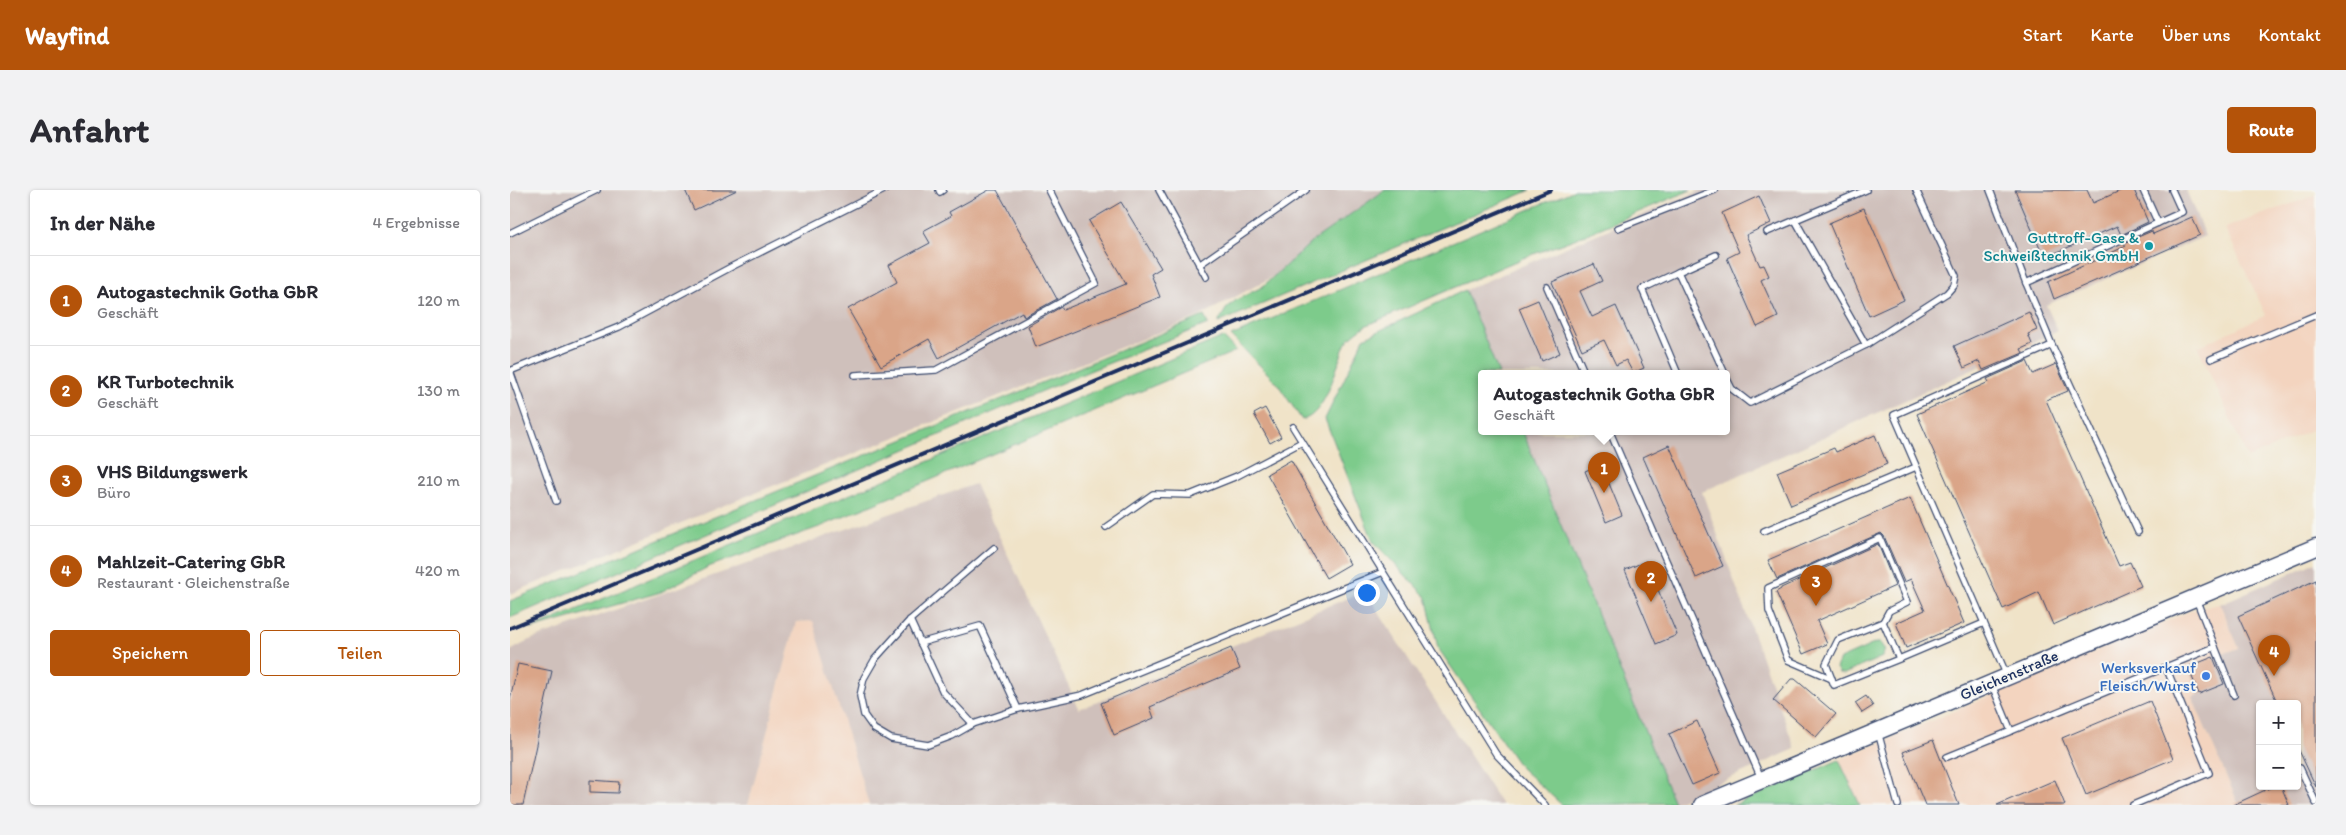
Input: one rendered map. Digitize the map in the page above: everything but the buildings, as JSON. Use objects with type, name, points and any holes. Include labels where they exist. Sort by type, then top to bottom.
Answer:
[{"type":"street","name":"Gleichenstraße","points":[[1702,805],[2316,547]]},
{"type":"lane","points":[[510,233],[597,190]]},
{"type":"lane","points":[[556,502],[510,371],[619,327],[733,266],[884,190]]},
{"type":"lane","points":[[939,190],[940,192],[943,190]]},
{"type":"lane","points":[[855,375],[936,370],[1096,283],[1049,190]]},
{"type":"lane","points":[[1159,190],[1206,278]]},
{"type":"lane","points":[[1199,265],[1306,190]]},
{"type":"lane","points":[[1618,228],[1715,190]]},
{"type":"lane","points":[[1767,232],[1866,190]]},
{"type":"lane","points":[[1730,390],[1750,403],[1866,345],[1948,293],[1954,285],[1956,276],[1916,190]]},
{"type":"lane","points":[[1990,190],[2052,345],[2138,532]]},
{"type":"lane","points":[[2143,190],[2158,223]]},
{"type":"lane","points":[[2026,283],[2182,212],[2172,190]]},
{"type":"lane","points":[[1795,220],[1866,345]]},
{"type":"lane","points":[[1676,370],[1642,289],[1716,255]]},
{"type":"lane","points":[[1678,272],[1723,370]]},
{"type":"lane","points":[[1547,287],[1584,370]]},
{"type":"lane","points":[[2211,359],[2316,316]]},
{"type":"lane","points":[[2007,676],[1894,415],[2052,345]]},
{"type":"lane","points":[[1293,427],[1496,754],[1545,805]]},
{"type":"lane","points":[[1611,435],[1762,780]]},
{"type":"lane","points":[[1106,527],[1153,494],[1190,495],[1237,476],[1302,442]]},
{"type":"lane","points":[[1764,531],[1916,467]]},
{"type":"lane","points":[[1832,679],[1788,660],[1769,611],[1768,588],[1880,538],[1907,602],[1889,610],[1883,622],[1838,640],[1826,664],[1832,679],[1834,685],[1984,624]]},
{"type":"lane","points":[[994,548],[910,620],[875,659],[864,678],[860,696],[864,715],[874,729],[891,739],[928,745],[952,736],[973,724],[1018,710],[1082,696],[1383,572]]},
{"type":"lane","points":[[2195,598],[2234,694]]},
{"type":"lane","points":[[910,620],[943,692],[973,724]]},
{"type":"lane","points":[[1883,622],[1899,659]]},
{"type":"lane","points":[[920,643],[980,626],[1018,710]]},
{"type":"lane","points":[[1947,757],[2215,647]]},
{"type":"lane","points":[[2132,805],[2209,773],[2166,667]]},
{"type":"lane","points":[[1991,683],[2011,731]]},
{"type":"lane","points":[[1877,730],[1898,805]]},
{"type":"lane","points":[[2301,770],[2316,803]]},
{"type":"shaded area","points":[[510,190],[1433,190],[1200,316],[722,506],[510,594]]},
{"type":"shaded area","points":[[1701,190],[2186,190],[2205,236],[2046,305],[2058,331],[1702,492],[1795,749],[1674,803],[1524,435],[1730,435],[1730,370],[1497,370],[1465,290]]},
{"type":"shaded area","points":[[2316,195],[2316,428],[2248,458],[2198,347],[2266,315],[2225,228]]},
{"type":"shaded area","points":[[975,484],[1079,709],[1365,591],[1502,805],[869,805],[813,621],[796,622],[748,805],[510,805],[510,651],[532,639]]},
{"type":"shaded area","points":[[2316,562],[2316,805],[2289,805],[2283,790],[2301,790],[2301,700],[2256,700],[2256,790],[2266,790],[2238,803],[2192,697],[2199,694],[2188,667],[2239,648],[2220,604]]},
{"type":"shaded area","points":[[2220,604],[2239,648],[2188,667],[2199,694],[2192,697],[2238,803],[2266,790],[2283,790],[2289,805],[1860,805],[1839,760],[2193,610]]},
{"type":"shaded area","points":[[814,621],[869,805],[748,805],[796,622]]},
{"type":"green space","points":[[1385,190],[1531,190],[1218,323],[1226,309],[1236,300],[1262,287],[1314,240]]},
{"type":"green space","points":[[1575,190],[1691,190],[1577,238],[1523,258],[1365,326],[1351,337],[1345,345],[1330,388],[1318,409],[1311,416],[1302,420],[1277,383],[1231,336]]},
{"type":"green space","points":[[1465,290],[1497,370],[1478,370],[1478,435],[1524,435],[1674,803],[1562,805],[1520,767],[1438,648],[1426,597],[1373,541],[1325,419],[1364,338]]},
{"type":"green space","points":[[1204,316],[1208,324],[1092,370],[510,618],[510,601]]},
{"type":"green space","points":[[1223,337],[1236,351],[822,526],[708,567],[661,592],[531,629]]},
{"type":"green space","points":[[1880,643],[1885,650],[1882,657],[1844,674],[1839,673],[1836,668],[1840,659]]},
{"type":"green space","points":[[1839,760],[1860,805],[1734,805]]},
{"type":"railway","points":[[510,628],[1551,190]]},
{"type":"place","name":"Guttroff-Gase & Schweißtechnik GmbH","points":[[2149,246]]},
{"type":"place","name":"Autogastechnik Gotha GbR","points":[[1604,493]]},
{"type":"place","name":"KR Turbotechnik","points":[[1651,602]]},
{"type":"place","name":"VHS Bildungswerk","points":[[1816,606]]},
{"type":"place","name":"Werksverkauf Fleisch/Wurst","points":[[2206,676]]},
{"type":"place","name":"Mahlzeit-Catering GbR","points":[[2274,676]]}]
